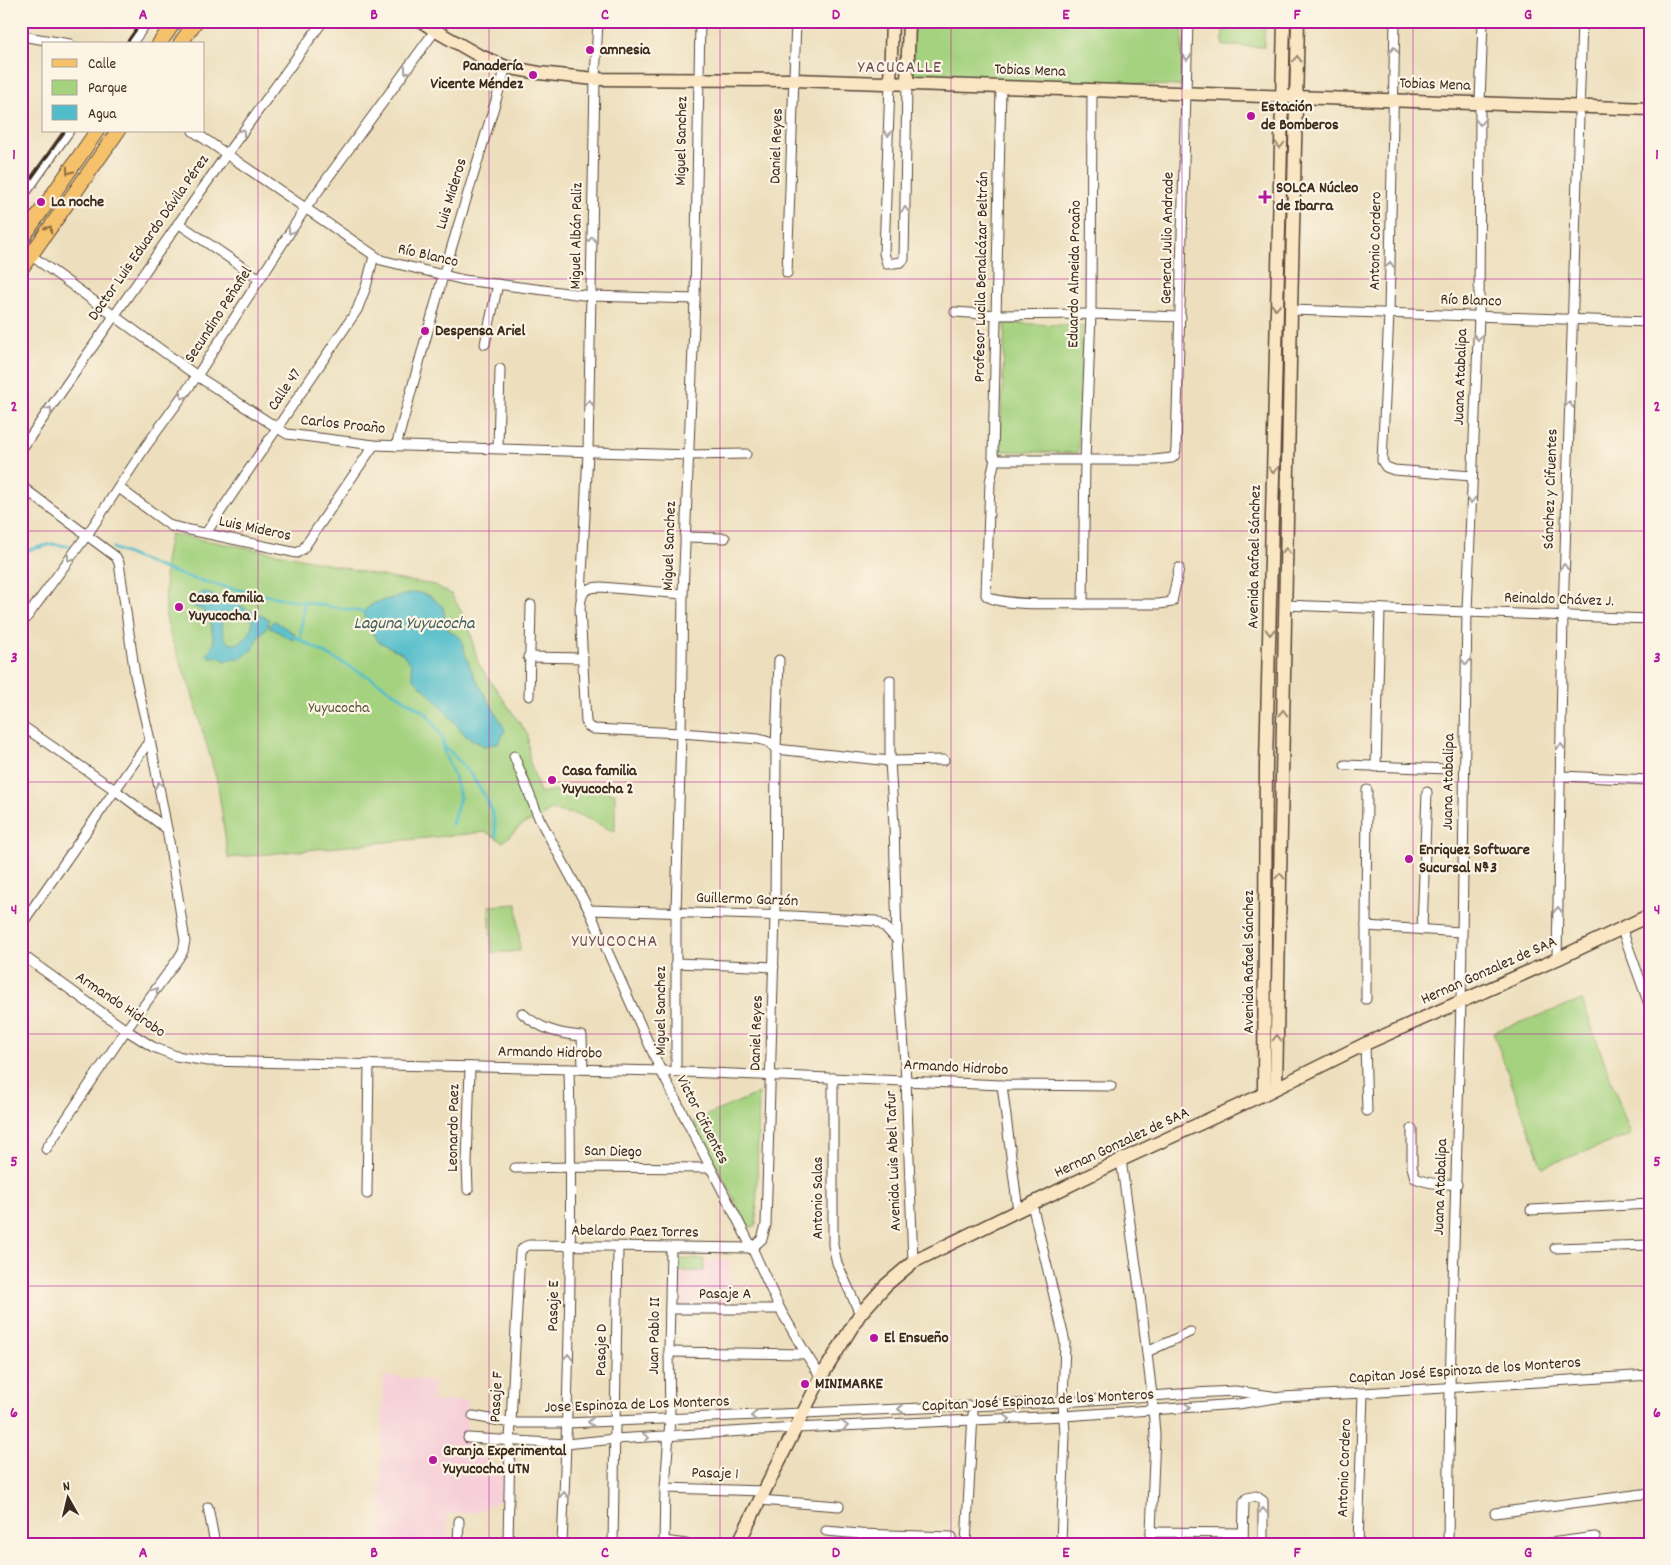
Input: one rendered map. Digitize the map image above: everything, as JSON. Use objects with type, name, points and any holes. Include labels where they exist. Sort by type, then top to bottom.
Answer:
[{"type":"main road","points":[[160,42],[175,21]]},
{"type":"main road","points":[[181,42],[196,21]]},
{"type":"main road","points":[[21,240],[96,132]]},
{"type":"main road","points":[[21,269],[26,252],[117,132]]},
{"type":"street","points":[[132,42],[148,21]]},
{"type":"street","name":"Doctor Luis Eduardo Dávila Pérez","points":[[21,450],[226,154],[323,21]]},
{"type":"street","name":"Tobias Mena","points":[[421,21],[439,26],[478,55],[506,67],[539,74],[595,79],[698,78],[795,80],[1650,109]]},
{"type":"street","name":"Miguel Albán Paliz","points":[[598,21],[595,79],[588,452],[580,608],[586,722],[593,729],[682,732]]},
{"type":"street","name":"Miguel Sanchez","points":[[676,1071],[676,912],[682,732],[683,594],[695,299],[700,21]]},
{"type":"street","name":"Daniel Reyes","points":[[787,273],[796,21]]},
{"type":"street","points":[[892,21],[884,253],[887,264],[901,262],[904,259],[909,21]]},
{"type":"street","name":"General Julio Andrade","points":[[1085,460],[1154,460],[1172,458],[1175,455],[1181,317],[1188,21]]},
{"type":"street","name":"Avenida Rafael Sánchez","points":[[1264,1094],[1266,765],[1284,21]]},
{"type":"street","name":"Avenida Rafael Sánchez","points":[[1276,1087],[1298,21]]},
{"type":"street","name":"Antonio Cordero","points":[[1395,21],[1389,314],[1382,460],[1386,467],[1394,470],[1472,476]]},
{"type":"street","name":"Juana Atabalipa","points":[[1448,1544],[1450,1388],[1461,1002],[1467,611],[1479,316],[1480,102],[1483,21]]},
{"type":"street","name":"Sánchez y Cifuentes","points":[[1557,959],[1563,615],[1582,21]]},
{"type":"street","name":"Secundino Peñafiel","points":[[21,625],[87,535],[146,446],[197,376],[306,209],[439,26]]},
{"type":"street","points":[[21,36],[58,42]]},
{"type":"street","name":"Luis Mideros","points":[[396,446],[443,276],[506,67]]},
{"type":"street","name":"Profesor Lucila Benalcázar Beltrán","points":[[1000,460],[992,453],[997,315],[1001,87]]},
{"type":"street","name":"Eduardo Almeida Proaño","points":[[1083,604],[1085,460],[1091,314],[1092,90]]},
{"type":"street","points":[[21,199],[68,132]]},
{"type":"street","name":"Río Blanco","points":[[194,132],[381,260],[443,276],[590,296],[695,299]]},
{"type":"street","points":[[178,223],[260,279]]},
{"type":"street","name":"Carlos Proaño","points":[[26,252],[197,376],[288,434],[374,446],[498,448],[689,455],[746,454]]},
{"type":"street","name":"Calle 47","points":[[206,534],[357,310],[366,287],[374,256]]},
{"type":"street","points":[[1277,256],[1293,258]]},
{"type":"street","points":[[484,344],[498,284]]},
{"type":"street","name":"Río Blanco","points":[[1291,310],[1650,322]]},
{"type":"street","points":[[955,312],[997,315],[1091,314],[1181,317]]},
{"type":"street","points":[[498,448],[500,369]]},
{"type":"street","name":"Luis Mideros","points":[[118,488],[171,526],[297,553],[303,549],[374,446]]},
{"type":"street","points":[[1085,460],[1000,460],[990,482],[986,595],[990,600],[1083,604],[1158,604],[1172,602],[1179,568]]},
{"type":"street","points":[[21,486],[116,557],[119,563],[135,675],[150,740],[186,941],[178,959],[126,1030],[46,1149]]},
{"type":"street","points":[[685,537],[725,538]]},
{"type":"street","points":[[581,596],[587,590],[601,587],[683,594]]},
{"type":"street","points":[[529,696],[528,657],[531,604]]},
{"type":"street","name":"Reinaldo Chávez J.","points":[[1285,605],[1650,618]]},
{"type":"street","points":[[1376,767],[1380,609]]},
{"type":"street","points":[[528,657],[583,658]]},
{"type":"street","name":"Daniel Reyes","points":[[752,1248],[762,1238],[766,1225],[774,967],[776,749],[779,660]]},
{"type":"street","name":"Avenida Luis Abel Tafur","points":[[890,680],[890,761],[897,940],[906,1080],[913,1262]]},
{"type":"street","points":[[21,725],[115,790],[167,829]]},
{"type":"street","points":[[682,732],[759,739],[769,742],[776,749],[890,761],[944,760]]},
{"type":"street","points":[[21,925],[150,740]]},
{"type":"street","name":"Victor Cifuentes","points":[[514,756],[540,818],[589,910],[661,1071],[752,1248],[780,1309],[821,1377]]},
{"type":"street","points":[[1346,765],[1448,769]]},
{"type":"street","points":[[1561,776],[1650,780]]},
{"type":"street","points":[[1366,999],[1367,790]]},
{"type":"street","points":[[1422,930],[1427,792]]},
{"type":"street","name":"Guillermo Garzón","points":[[589,910],[775,915],[876,922],[885,926],[897,940]]},
{"type":"street","name":"Hernan Gonzalez de SAA","points":[[738,1544],[821,1377],[860,1314],[886,1285],[913,1262],[1121,1160],[1264,1094],[1365,1044],[1557,959],[1621,927],[1650,915]]},
{"type":"street","points":[[1366,926],[1461,932]]},
{"type":"street","points":[[1621,927],[1650,1007]]},
{"type":"street","name":"Armando Hidrobo","points":[[21,954],[126,1030],[153,1047],[176,1056],[208,1061],[676,1071],[1002,1085],[1111,1086]]},
{"type":"street","points":[[676,963],[774,967]]},
{"type":"street","points":[[522,1013],[538,1026],[550,1031],[582,1036],[584,1069]]},
{"type":"street","points":[[1365,1044],[1367,1111]]},
{"type":"street","points":[[367,1194],[369,1064]]},
{"type":"street","name":"Leonardo Paez","points":[[468,1190],[470,1067]]},
{"type":"street","name":"Pasaje E","points":[[562,1544],[567,1423],[572,1167],[570,1069]]},
{"type":"street","name":"Antonio Salas","points":[[833,1078],[833,1245],[837,1263],[860,1314]]},
{"type":"street","points":[[1002,1085],[1018,1211]]},
{"type":"street","points":[[1412,1129],[1412,1167],[1415,1178],[1428,1183],[1457,1184]]},
{"type":"street","points":[[1121,1160],[1152,1395],[1155,1435],[1151,1544]]},
{"type":"street","name":"San Diego","points":[[516,1168],[710,1168]]},
{"type":"street","points":[[1032,1204],[1065,1342],[1065,1434],[1061,1544]]},
{"type":"street","points":[[1531,1210],[1650,1204]]},
{"type":"street","name":"Abelardo Paez Torres","points":[[520,1252],[529,1245],[618,1248],[752,1248]]},
{"type":"street","points":[[1555,1248],[1650,1245]]},
{"type":"street","name":"Pasaje D","points":[[612,1544],[618,1248]]},
{"type":"street","name":"Juan Pablo II","points":[[664,1542],[670,1420],[671,1248]]},
{"type":"street","name":"Pasaje F","points":[[508,1544],[510,1442],[520,1252]]},
{"type":"street","name":"Pasaje A","points":[[670,1309],[780,1309]]},
{"type":"street","points":[[1147,1352],[1190,1332]]},
{"type":"street","points":[[669,1352],[806,1354]]},
{"type":"street","name":"Capitan José Espinoza de los Monteros","points":[[796,1428],[1064,1416],[1238,1404],[1282,1397],[1650,1375]]},
{"type":"street","name":"Capitan José Espinoza de los Monteros","points":[[802,1413],[1064,1402],[1152,1395],[1235,1392],[1282,1397]]},
{"type":"street","name":"Antonio Cordero","points":[[1358,1544],[1363,1393]]},
{"type":"street","points":[[966,1544],[974,1406]]},
{"type":"street","name":"Jose Espinoza de Los Monteros","points":[[474,1416],[511,1423],[567,1423],[802,1413]]},
{"type":"street","name":"Jose Espinoza de Los Monteros","points":[[468,1438],[566,1444],[615,1439],[796,1428]]},
{"type":"street","name":"Pasaje 1","points":[[666,1488],[761,1495],[839,1506]]},
{"type":"street","points":[[1495,1513],[1650,1492]]},
{"type":"street","points":[[1243,1544],[1244,1502],[1247,1498],[1256,1496],[1263,1501],[1263,1544]]},
{"type":"street","points":[[208,1507],[215,1544]]},
{"type":"street","points":[[458,1544],[459,1521]]},
{"type":"street","points":[[826,1531],[860,1539],[952,1538]]},
{"type":"street","points":[[1151,1532],[1244,1533]]},
{"type":"street","points":[[1543,1544],[1595,1538]]},
{"type":"street","points":[[664,1542],[686,1544]]},
{"type":"shaded area","points":[[681,1259],[730,1260],[730,1305],[675,1305],[676,1264]]},
{"type":"shaded area","name":"Granja Experimental Yuyucocha UTN","points":[[383,1375],[433,1381],[434,1402],[467,1400],[467,1443],[504,1478],[503,1499],[473,1513],[447,1514],[448,1544],[379,1544]]},
{"type":"green space","points":[[914,21],[1183,21],[1181,86],[912,77]]},
{"type":"green space","points":[[1223,21],[1265,21],[1264,47],[1223,46]]},
{"type":"green space","points":[[1005,323],[1083,326],[1078,453],[1000,451]]},
{"type":"green space","name":"Yuyucocha","points":[[170,534],[287,555],[395,579],[435,585],[451,594],[468,623],[478,663],[528,735],[529,759],[540,793],[575,787],[615,793],[615,832],[582,816],[551,810],[539,818],[523,824],[503,842],[486,832],[228,858],[218,785],[191,690],[171,638],[166,617],[165,562]]},
{"type":"green space","points":[[517,904],[520,951],[492,953],[489,906]]},
{"type":"green space","points":[[1582,1000],[1631,1135],[1542,1167],[1493,1032]]},
{"type":"green space","points":[[759,1093],[756,1225],[749,1227],[693,1121]]},
{"type":"green space","points":[[680,1259],[704,1259],[704,1271],[676,1271],[676,1264]]},
{"type":"water","points":[[203,591],[219,598],[228,598],[246,609],[269,619],[268,626],[259,636],[253,649],[240,659],[235,658],[225,661],[219,657],[210,657],[207,654],[214,644],[211,625],[203,610],[194,607],[195,601]],"holes":[[[221,612],[239,614],[252,620],[252,626],[242,642],[232,644],[223,634]]]},
{"type":"water","name":"Laguna Yuyucocha","points":[[415,592],[430,596],[443,607],[447,629],[462,639],[474,675],[505,730],[499,743],[484,746],[466,736],[440,705],[413,678],[411,664],[402,653],[379,642],[367,627],[363,612],[374,603]]},
{"type":"water","points":[[275,621],[295,634],[294,640],[269,628],[272,622]]},
{"type":"waterway","points":[[21,552],[52,544],[74,547]]},
{"type":"waterway","points":[[113,548],[190,578],[262,595],[363,612]]},
{"type":"waterway","points":[[300,640],[304,602]]},
{"type":"waterway","points":[[295,637],[378,682],[427,714],[443,738],[443,749],[460,797],[452,824]]},
{"type":"waterway","points":[[443,745],[458,759],[484,794],[493,815],[496,836]]},
{"type":"railway","points":[[127,42],[142,21]]},
{"type":"railway","points":[[21,193],[64,132]]},
{"type":"place","name":"amnesia","points":[[590,50]]},
{"type":"place","name":"Panadería Vicente Méndez","points":[[533,75]]},
{"type":"place","name":"Estación de Bomberos","points":[[1251,116]]},
{"type":"place","name":"SOLCA Núcleo de Ibarra","points":[[1265,197]]},
{"type":"place","name":"La noche","points":[[41,202]]},
{"type":"place","name":"Despensa Ariel","points":[[425,331]]},
{"type":"place","name":"Casa familia Yuyucocha 1","points":[[179,607]]},
{"type":"place","name":"Casa familia Yuyucocha 2","points":[[552,780]]},
{"type":"place","name":"Enriquez Software Sucursal Nª3","points":[[1409,859]]},
{"type":"place","name":"El Ensueño","points":[[874,1338]]},
{"type":"place","name":"MINIMARKE","points":[[805,1384]]},
{"type":"place","name":"Granja Experimental Yuyucocha UTN","points":[[433,1460]]},
{"type":"district","name":"YACUCALLE","points":[[900,68]]},
{"type":"district","name":"YUYUCOCHA","points":[[615,942]]}]
